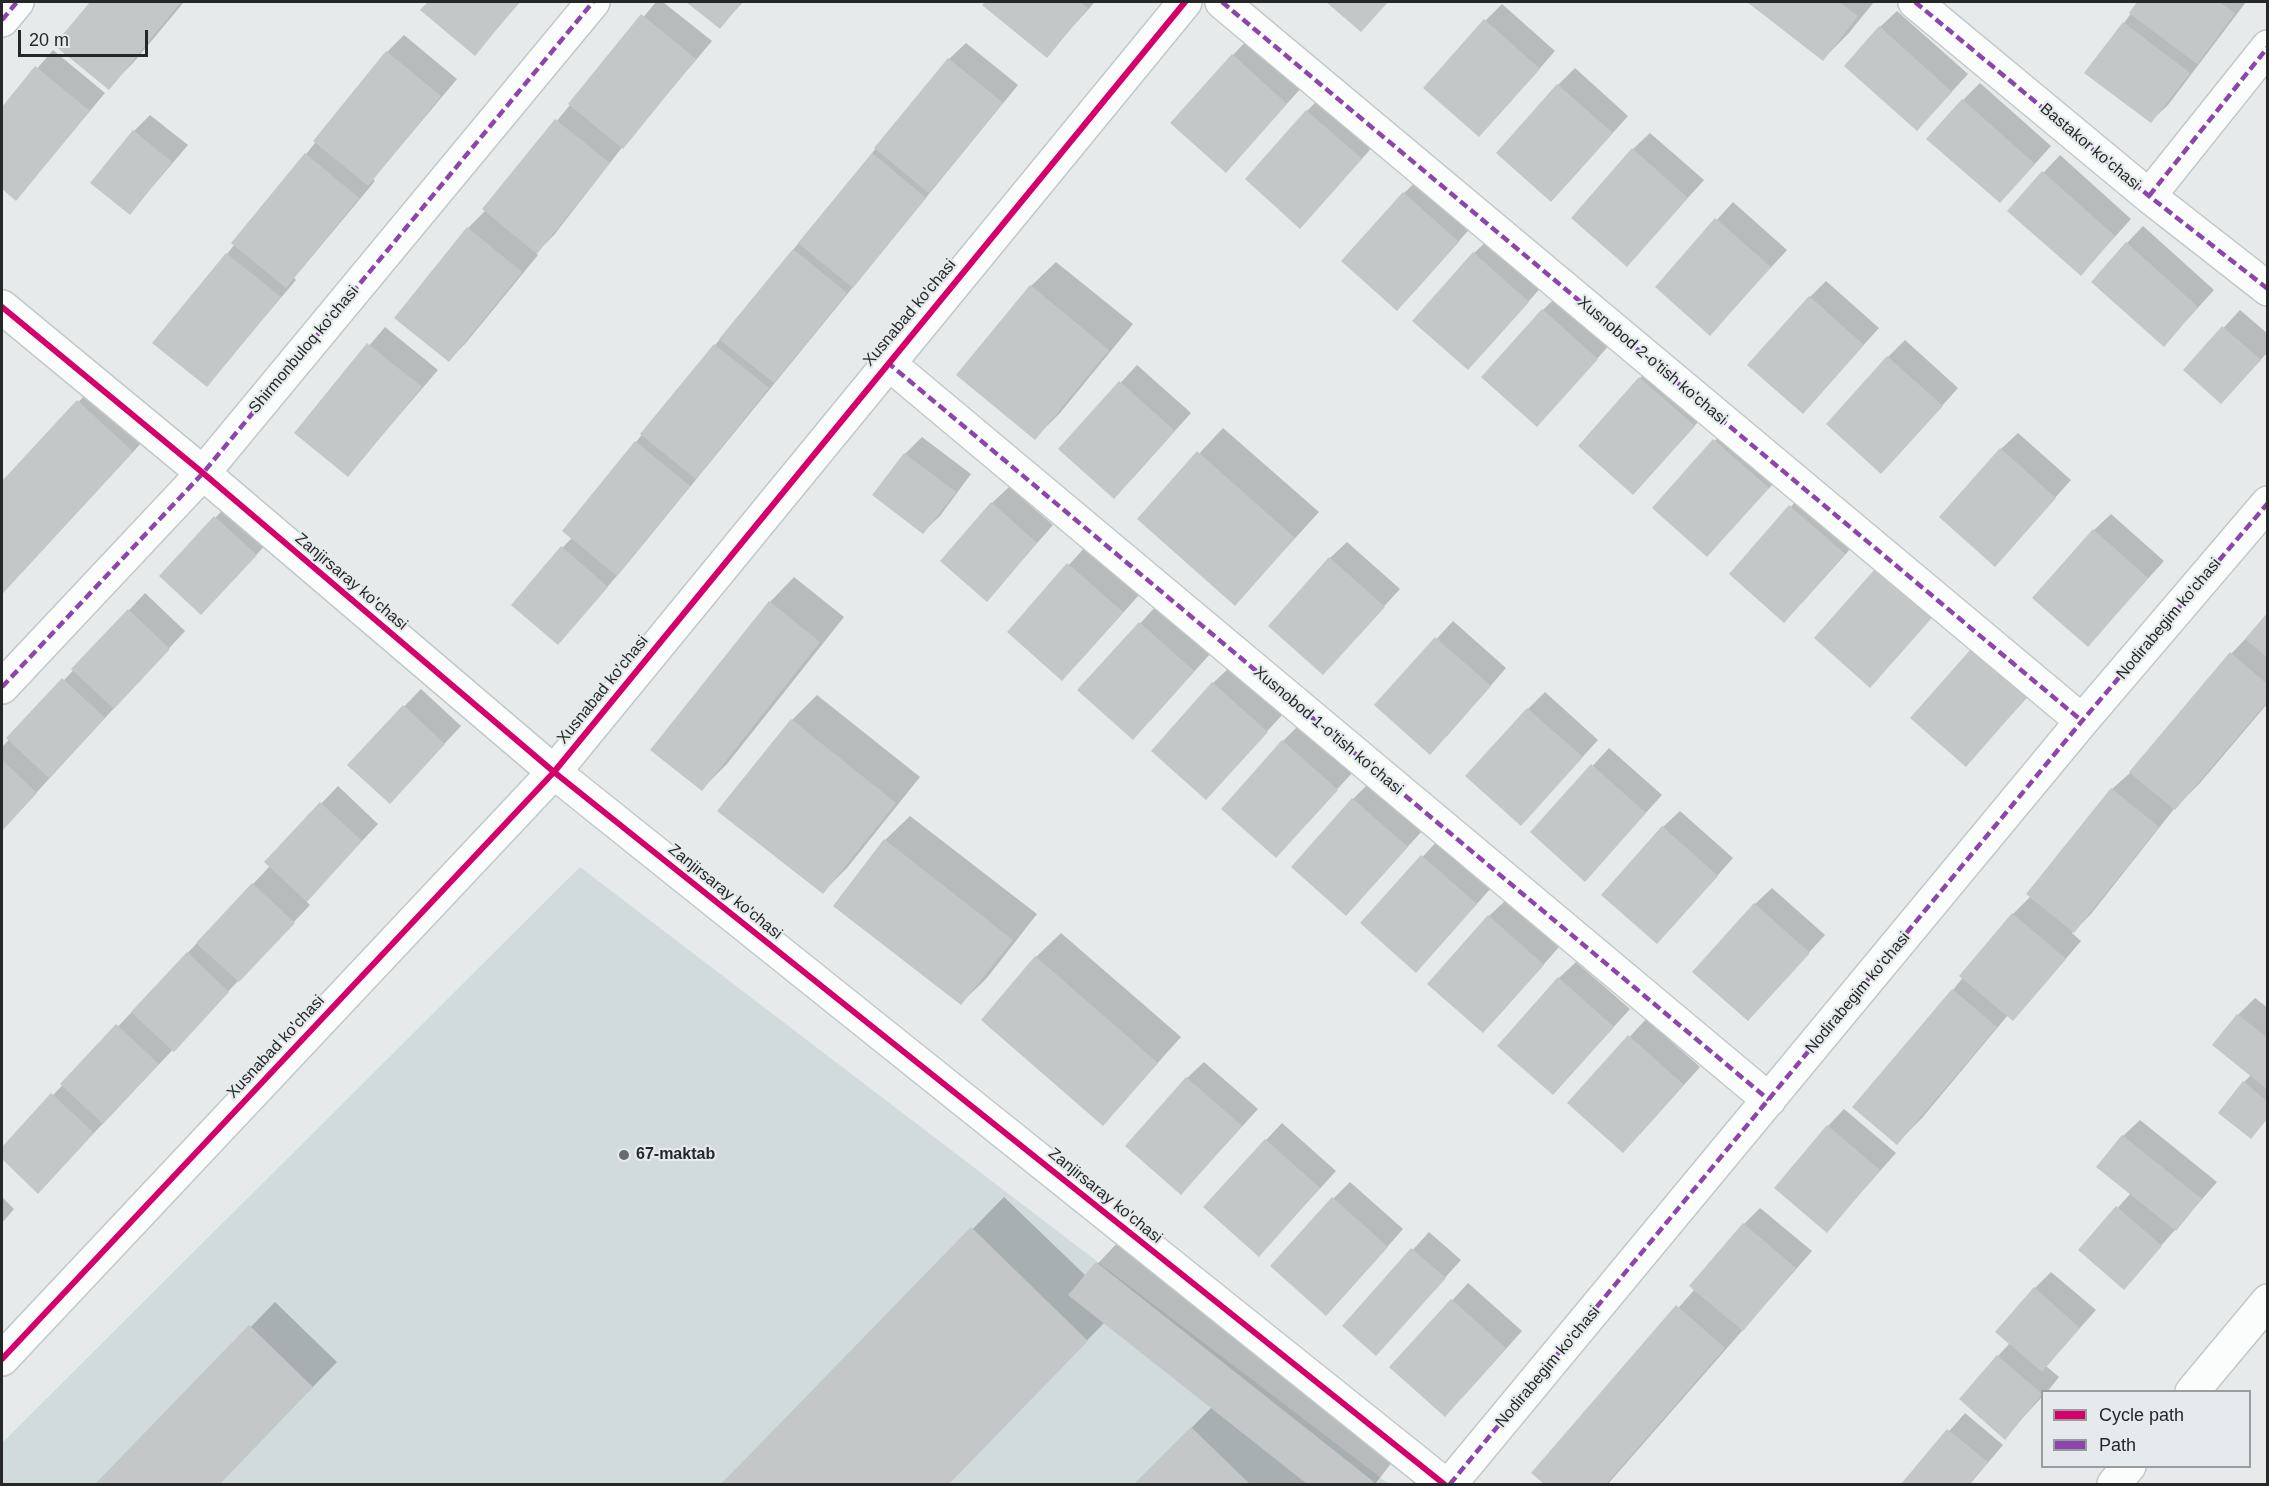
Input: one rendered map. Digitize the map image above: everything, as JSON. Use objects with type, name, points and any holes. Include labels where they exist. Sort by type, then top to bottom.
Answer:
[{"type":"street","points":[[2,20],[17,2]]},
{"type":"street","name":"Shirmonbuloq ko'chasi","points":[[2,687],[203,473],[593,2]]},
{"type":"street","name":"Xusnabad ko'chasi","points":[[2,1359],[554,772],[887,362],[1185,2]]},
{"type":"street","name":"Xusnobod 2-o'tish ko'chasi","points":[[1222,2],[2082,721]]},
{"type":"street","name":"Bastakor ko'chasi","points":[[1915,2],[2149,196],[2268,289]]},
{"type":"street","points":[[2149,196],[2268,47]]},
{"type":"street","name":"Zanjirsaray ko'chasi","points":[[2,307],[203,473],[554,772],[1444,1485]]},
{"type":"street","name":"Xusnobod 1-o'tish ko'chasi","points":[[887,362],[1768,1100]]},
{"type":"street","name":"Nodirabegim ko'chasi","points":[[1450,1485],[2082,721],[2268,503]]},
{"type":"street","points":[[2194,1390],[2268,1301]]},
{"type":"street","points":[[2114,1485],[2128,1468]]},
{"type":"shaded area","name":"67-maktab","points":[[580,867],[1389,1484],[2,1484],[2,1443]]},
{"type":"building","points":[[90,2],[181,2],[109,90],[54,45]]},
{"type":"building","points":[[428,2],[519,2],[475,56],[420,10]]},
{"type":"building","points":[[686,2],[742,2],[720,29]]},
{"type":"building","points":[[985,2],[1080,2],[1088,8],[1047,58],[982,5]]},
{"type":"building","points":[[1326,2],[1388,2],[1361,32]]},
{"type":"building","points":[[1747,2],[1839,2],[1858,16],[1823,61]]},
{"type":"building","points":[[2137,2],[2219,2],[2235,13],[2197,64],[2129,13]]},
{"type":"building","points":[[641,14],[696,59],[623,149],[568,104]]},
{"type":"building","points":[[1484,19],[1540,69],[1479,137],[1423,88]]},
{"type":"building","points":[[2123,22],[2190,73],[2151,123],[2084,73]]},
{"type":"building","points":[[1879,26],[1952,92],[1917,131],[1844,66]]},
{"type":"building","points":[[386,51],[441,96],[368,186],[313,141]]},
{"type":"building","points":[[1232,54],[1287,104],[1226,173],[1170,123]]},
{"type":"building","points":[[948,58],[1003,103],[929,193],[874,148]]},
{"type":"building","points":[[35,66],[90,111],[16,201],[2,189],[2,107]]},
{"type":"building","points":[[1557,84],[1613,133],[1551,202],[1496,153]]},
{"type":"building","points":[[1962,99],[2035,164],[2000,203],[1926,139]]},
{"type":"building","points":[[1306,110],[1362,159],[1300,229],[1245,179]]},
{"type":"building","points":[[555,119],[610,163],[537,254],[482,209]]},
{"type":"building","points":[[133,130],[172,162],[130,215],[90,183]]},
{"type":"building","points":[[1632,148],[1688,198],[1627,267],[1571,218]]},
{"type":"building","points":[[305,153],[359,198],[286,288],[231,243]]},
{"type":"building","points":[[872,153],[926,198],[853,288],[798,243]]},
{"type":"building","points":[[2042,171],[2115,236],[2081,276],[2007,211]]},
{"type":"building","points":[[1403,192],[1459,242],[1397,311],[1341,261]]},
{"type":"building","points":[[1715,218],[1771,267],[1710,336],[1655,287]]},
{"type":"building","points":[[467,227],[522,272],[449,362],[394,318]]},
{"type":"building","points":[[2126,242],[2198,307],[2164,347],[2091,282]]},
{"type":"building","points":[[793,249],[847,293],[774,383],[719,339]]},
{"type":"building","points":[[1473,252],[1529,302],[1468,370],[1412,321]]},
{"type":"building","points":[[226,253],[281,297],[207,387],[152,343]]},
{"type":"building","points":[[1030,285],[1109,350],[1035,440],[956,375]]},
{"type":"building","points":[[1809,296],[1864,345],[1803,414],[1747,365]]},
{"type":"building","points":[[1542,309],[1598,359],[1537,427],[1481,377]]},
{"type":"building","points":[[2222,326],[2261,360],[2221,404],[2183,370]]},
{"type":"building","points":[[367,343],[422,387],[348,477],[294,433]]},
{"type":"building","points":[[714,344],[769,388],[696,479],[640,434]]},
{"type":"building","points":[[1887,356],[1943,406],[1881,474],[1826,424]]},
{"type":"building","points":[[1639,377],[1695,426],[1633,495],[1578,446]]},
{"type":"building","points":[[1119,381],[1175,431],[1114,499],[1058,449]]},
{"type":"building","points":[[77,400],[133,452],[2,594],[2,481]]},
{"type":"building","points":[[1713,439],[1769,488],[1707,557],[1652,508]]},
{"type":"building","points":[[635,441],[690,486],[617,576],[562,531]]},
{"type":"building","points":[[2000,448],[2056,498],[1995,567],[1939,517]]},
{"type":"building","points":[[1197,451],[1295,538],[1235,606],[1137,519]]},
{"type":"building","points":[[904,453],[956,492],[923,534],[872,495]]},
{"type":"building","points":[[991,502],[1037,543],[987,602],[940,561]]},
{"type":"building","points":[[1789,505],[1845,554],[1784,623],[1729,574]]},
{"type":"building","points":[[214,516],[257,555],[201,615],[159,576]]},
{"type":"building","points":[[2093,529],[2148,578],[2088,647],[2032,598]]},
{"type":"building","points":[[561,546],[608,587],[558,645],[511,605]]},
{"type":"building","points":[[1329,557],[1385,607],[1323,675],[1268,626]]},
{"type":"building","points":[[1067,563],[1123,612],[1062,681],[1007,632]]},
{"type":"building","points":[[1875,569],[1931,619],[1870,688],[1814,638]]},
{"type":"building","points":[[769,601],[820,642],[702,791],[650,750]]},
{"type":"building","points":[[128,609],[170,649],[114,709],[71,669]]},
{"type":"building","points":[[2268,612],[2268,658],[2245,639]]},
{"type":"building","points":[[1139,622],[1194,671],[1133,740],[1077,690]]},
{"type":"building","points":[[1435,637],[1491,686],[1430,755],[1374,705]]},
{"type":"building","points":[[1971,649],[2026,698],[1966,767],[1910,718]]},
{"type":"building","points":[[2230,652],[2268,685],[2268,701],[2175,810],[2129,772]]},
{"type":"building","points":[[62,678],[105,718],[49,778],[6,738]]},
{"type":"building","points":[[1212,682],[1268,732],[1206,800],[1151,751]]},
{"type":"building","points":[[403,705],[445,744],[390,804],[347,765]]},
{"type":"building","points":[[1527,708],[1583,757],[1521,826],[1465,776]]},
{"type":"building","points":[[791,719],[896,803],[823,894],[717,811]]},
{"type":"building","points":[[1282,740],[1338,790],[1276,858],[1221,809]]},
{"type":"building","points":[[2,760],[37,793],[2,831]]},
{"type":"building","points":[[1591,764],[1646,813],[1585,882],[1530,832]]},
{"type":"building","points":[[2111,788],[2159,827],[2074,933],[2026,894]]},
{"type":"building","points":[[1352,798],[1408,847],[1346,916],[1291,867]]},
{"type":"building","points":[[320,802],[362,841],[307,902],[264,862]]},
{"type":"building","points":[[1662,826],[1718,876],[1657,944],[1601,895]]},
{"type":"building","points":[[884,839],[1013,940],[961,1005],[833,906]]},
{"type":"building","points":[[1421,855],[1477,904],[1416,973],[1360,923]]},
{"type":"building","points":[[252,883],[295,923],[239,982],[196,943]]},
{"type":"building","points":[[1754,903],[1810,953],[1748,1021],[1692,972]]},
{"type":"building","points":[[2012,913],[2066,959],[2013,1021],[1959,976]]},
{"type":"building","points":[[1488,915],[1544,965],[1483,1033],[1427,984]]},
{"type":"building","points":[[187,952],[229,992],[174,1052],[131,1012]]},
{"type":"building","points":[[1035,956],[1158,1063],[1103,1126],[981,1020]]},
{"type":"building","points":[[1558,977],[1614,1027],[1553,1095],[1497,1046]]},
{"type":"building","points":[[1952,989],[1997,1027],[1897,1145],[1852,1107]]},
{"type":"building","points":[[2237,1014],[2268,1038],[2268,1090],[2212,1045]]},
{"type":"building","points":[[116,1024],[159,1064],[103,1124],[60,1084]]},
{"type":"building","points":[[1628,1035],[1684,1085],[1623,1153],[1567,1103]]},
{"type":"building","points":[[1186,1077],[1242,1126],[1181,1195],[1125,1146]]},
{"type":"building","points":[[2243,1081],[2268,1102],[2268,1118],[2251,1139],[2218,1113]]},
{"type":"building","points":[[51,1093],[94,1133],[38,1194],[2,1159],[2,1147]]},
{"type":"building","points":[[1827,1125],[1880,1170],[1827,1233],[1774,1188]]},
{"type":"building","points":[[2122,1135],[2202,1199],[2176,1231],[2096,1167]]},
{"type":"building","points":[[1265,1139],[1320,1188],[1259,1257],[1203,1207]]},
{"type":"building","points":[[1332,1197],[1388,1247],[1326,1316],[1270,1266]]},
{"type":"building","points":[[2116,1206],[2162,1246],[2124,1290],[2078,1250]]},
{"type":"building","points":[[1743,1223],[1796,1268],[1743,1331],[1689,1286]]},
{"type":"building","points":[[971,1227],[1088,1341],[949,1484],[721,1484]]},
{"type":"building","points":[[1411,1248],[1446,1278],[1376,1356],[1342,1326]]},
{"type":"building","points":[[1096,1262],[1374,1482],[1372,1484],[1307,1484],[1068,1295]]},
{"type":"building","points":[[2034,1287],[2080,1328],[2042,1372],[1995,1332]]},
{"type":"building","points":[[1451,1299],[1506,1348],[1445,1417],[1389,1367]]},
{"type":"building","points":[[1676,1305],[1725,1348],[1606,1484],[1544,1484],[1531,1473]]},
{"type":"building","points":[[249,1325],[313,1387],[220,1484],[95,1484]]},
{"type":"building","points":[[1997,1355],[2041,1393],[2005,1440],[1959,1399]]},
{"type":"building","points":[[1191,1427],[1250,1484],[1134,1484]]},
{"type":"building","points":[[1947,1429],[1988,1462],[1969,1484],[1901,1484]]},
{"type":"marked path","points":[[2,20],[17,2]]},
{"type":"marked path","points":[[2,687],[203,473],[593,2]]},
{"type":"marked path","points":[[1222,2],[2082,721]]},
{"type":"marked path","points":[[1915,2],[2149,196],[2268,289]]},
{"type":"marked path","points":[[2149,196],[2268,47]]},
{"type":"marked path","points":[[887,362],[1769,1100]]},
{"type":"marked path","points":[[1450,1484],[2082,721],[2268,503]]},
{"type":"cycle path","points":[[2,1359],[554,772],[1185,2]]},
{"type":"cycle path","points":[[2,307],[203,473],[554,772],[1444,1484]]},
{"type":"place","name":"67-maktab","points":[[624,1155]]}]
